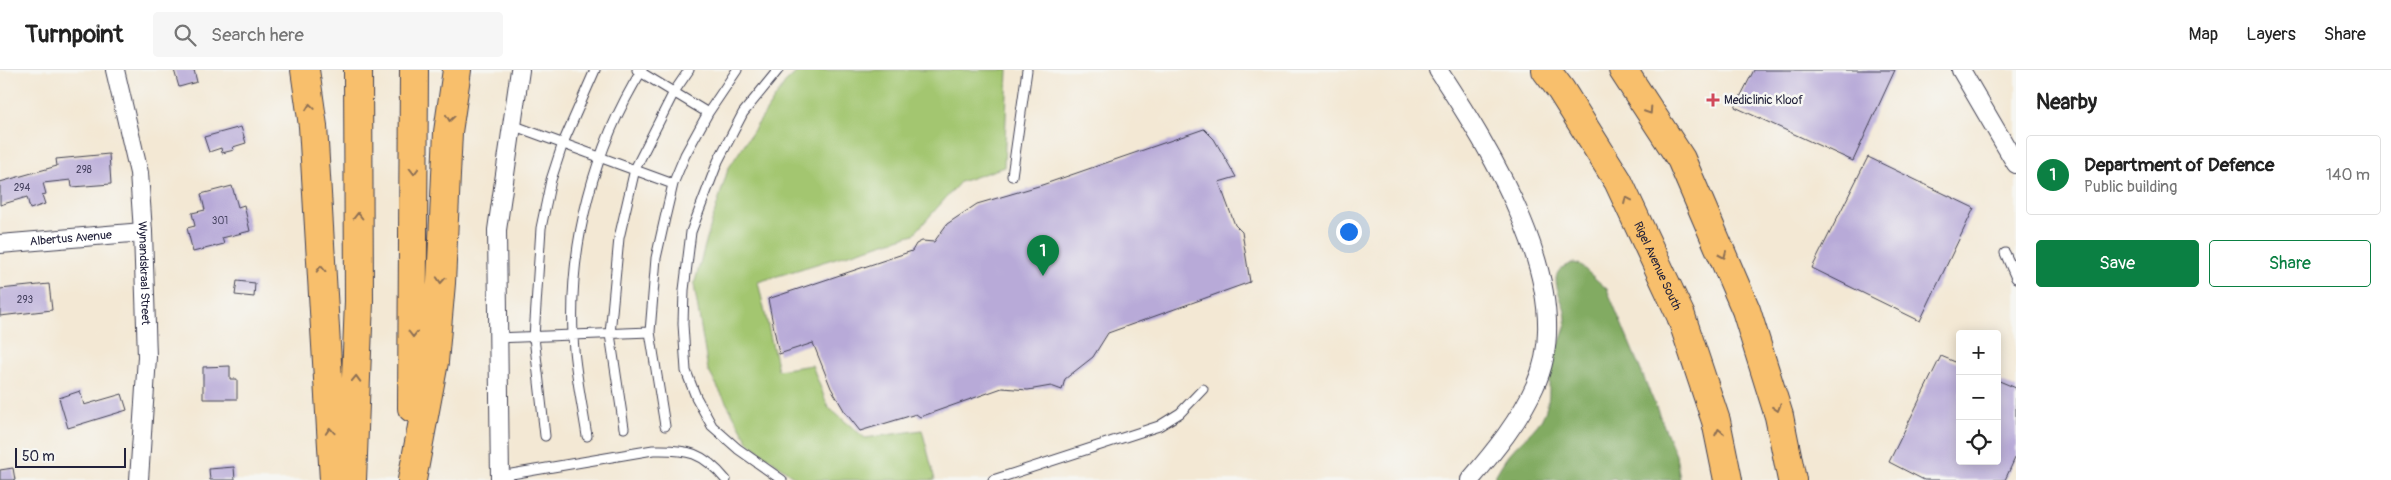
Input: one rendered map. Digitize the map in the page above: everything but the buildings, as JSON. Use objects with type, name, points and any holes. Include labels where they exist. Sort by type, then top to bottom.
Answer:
[{"type":"main road","points":[[305,70],[314,145],[334,480]]},
{"type":"main road","points":[[352,480],[359,301],[358,70]]},
{"type":"main road","points":[[412,480],[414,70]]},
{"type":"main road","points":[[412,480],[434,362],[441,283],[448,132],[457,70]]},
{"type":"main road","name":"Rigel Avenue South","points":[[1546,70],[1561,90],[1618,181],[1681,316],[1716,421],[1728,480]]},
{"type":"main road","points":[[1623,70],[1681,159],[1746,310],[1780,416],[1792,480]]},
{"type":"street","name":"Wynandskraal Street","points":[[115,70],[139,173],[143,232],[147,357],[138,480]]},
{"type":"street","points":[[500,478],[497,338],[498,230],[520,70]]},
{"type":"street","points":[[1438,70],[1483,143],[1520,213],[1531,239],[1544,293],[1546,337],[1536,385],[1499,444],[1470,480]]},
{"type":"street","points":[[1961,70],[2016,164]]},
{"type":"street","name":"Albertus Avenue","points":[[0,244],[143,232]]},
{"type":"lane","points":[[545,436],[534,337],[542,228],[551,180],[563,143],[595,70]]},
{"type":"lane","points":[[624,428],[610,334],[619,238],[635,169],[674,92],[689,70]]},
{"type":"lane","points":[[665,426],[650,332],[656,258],[673,184],[708,112],[737,70]]},
{"type":"lane","points":[[778,70],[743,113],[718,161],[691,232],[684,290],[683,324],[686,371],[696,396],[712,426],[744,454],[782,480]]},
{"type":"lane","points":[[1012,176],[1027,70]]},
{"type":"lane","points":[[587,436],[573,336],[573,280],[590,186],[600,156],[640,71],[708,112]]},
{"type":"lane","points":[[512,124],[673,184]]},
{"type":"lane","points":[[2005,253],[2016,278]]},
{"type":"lane","points":[[497,338],[650,332]]},
{"type":"lane","points":[[993,480],[1159,426],[1180,413],[1203,389]]},
{"type":"lane","points":[[500,478],[653,450],[678,450],[693,453],[706,460],[726,480]]},
{"type":"green space","points":[[799,70],[1008,70],[1004,167],[960,182],[914,234],[758,282],[778,370],[812,365],[828,407],[865,438],[922,430],[935,480],[798,480],[749,443],[708,370],[694,285],[709,231],[728,169],[785,83]]},
{"type":"green space","points":[[1574,263],[1579,264],[1607,289],[1676,455],[1680,480],[1617,480],[1614,478],[1607,480],[1496,480],[1495,476],[1507,457],[1533,430],[1545,413],[1548,401],[1550,369],[1566,320],[1556,279],[1558,272]]},
{"type":"place","name":"Mediclinic Kloof","points":[[1713,100]]},
{"type":"place","name":"Department of Defence","points":[[1043,276]]}]
